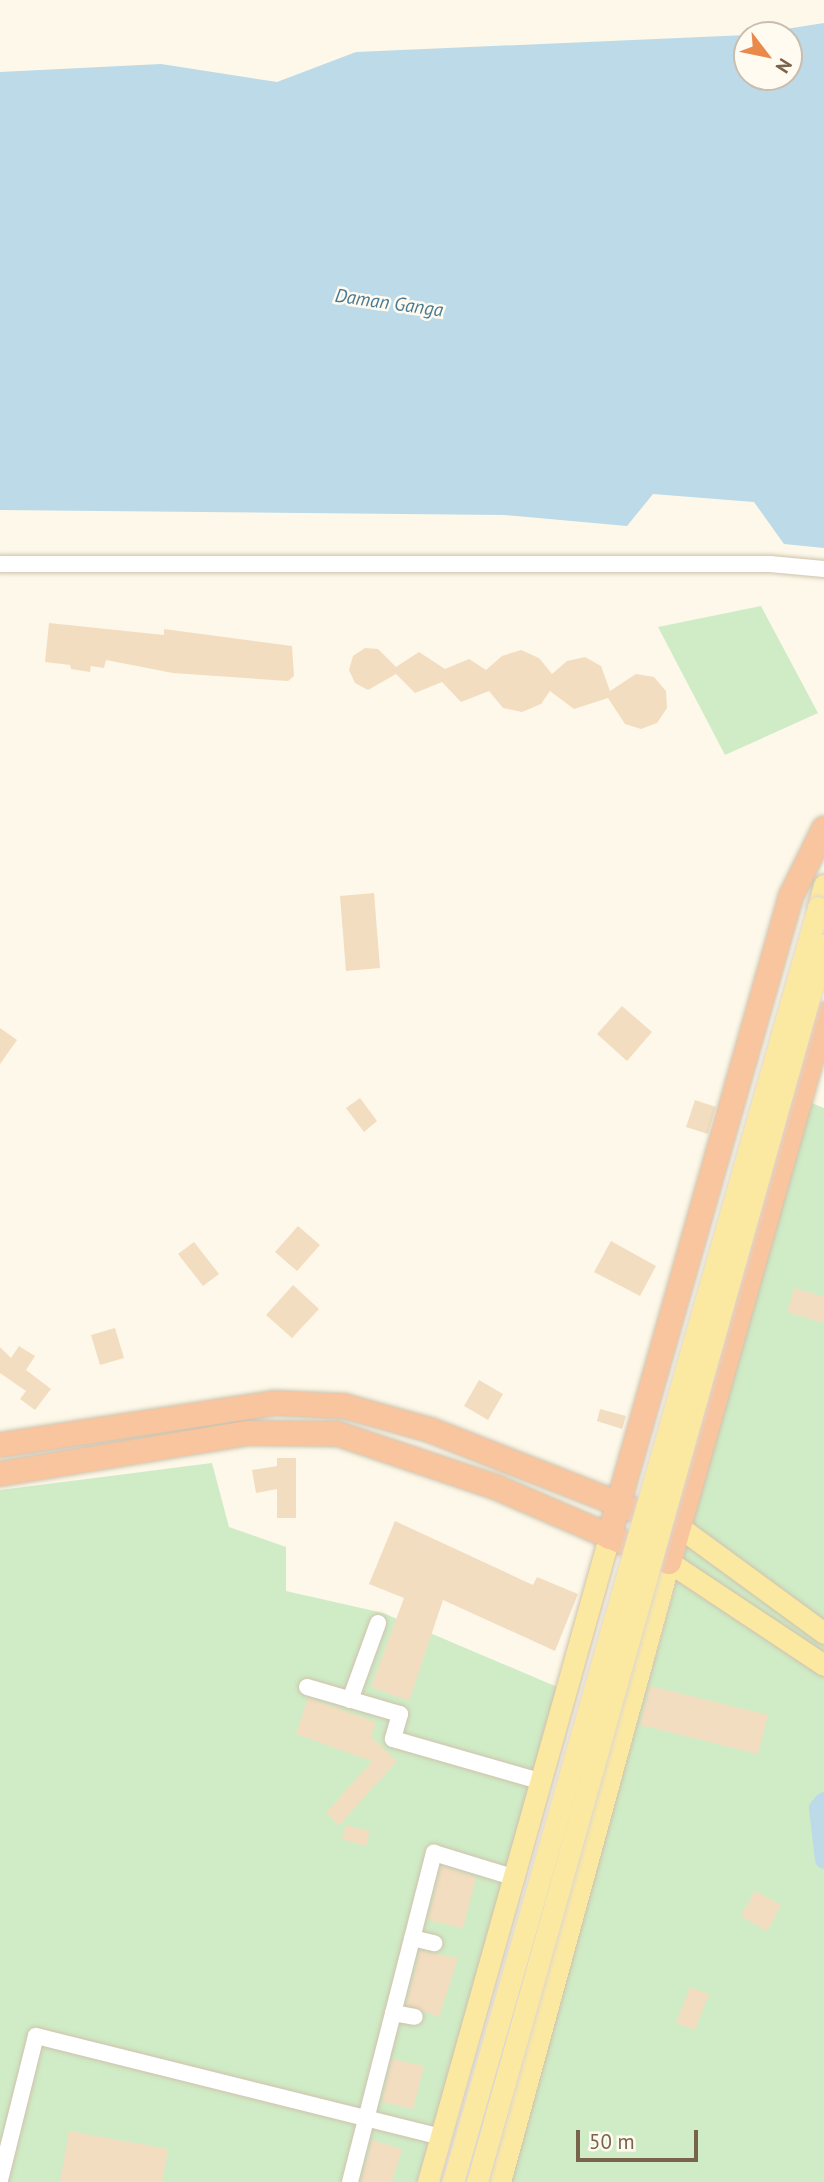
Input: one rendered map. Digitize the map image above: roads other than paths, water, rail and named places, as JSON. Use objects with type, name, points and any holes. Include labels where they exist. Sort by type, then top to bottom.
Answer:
[{"type":"highway","points":[[609,1537],[791,896],[824,829]]},
{"type":"highway","points":[[0,1474],[248,1433],[338,1434],[498,1488],[669,1562],[682,1529],[824,1015]]},
{"type":"highway","points":[[0,1445],[274,1403],[344,1406],[430,1430],[682,1529]]},
{"type":"main road","points":[[453,2182],[573,1747],[824,886]]},
{"type":"main road","points":[[477,2182],[775,1105],[824,945]]},
{"type":"main road","points":[[682,1529],[824,1633]]},
{"type":"main road","points":[[428,2182],[543,1782],[609,1537]]},
{"type":"main road","points":[[500,2182],[669,1562],[824,1665]]},
{"type":"street","points":[[0,564],[771,564],[824,569]]},
{"type":"street","points":[[350,1700],[378,1623]]},
{"type":"street","points":[[307,1687],[400,1714],[393,1739],[543,1782]]},
{"type":"street","points":[[350,2182],[434,1853],[516,1878]]},
{"type":"street","points":[[412,1938],[434,1943]]},
{"type":"street","points":[[393,2012],[415,2017]]},
{"type":"street","points":[[0,2180],[36,2036],[441,2137]]},
{"type":"water","name":"Daman Ganga","points":[[824,23],[824,548],[784,544],[754,502],[653,494],[627,526],[504,515],[0,510],[0,72],[161,64],[277,82],[356,52],[733,36],[733,91],[803,91],[803,26]]},
{"type":"waterway","points":[[824,1801],[818,1808],[824,1860]]}]
